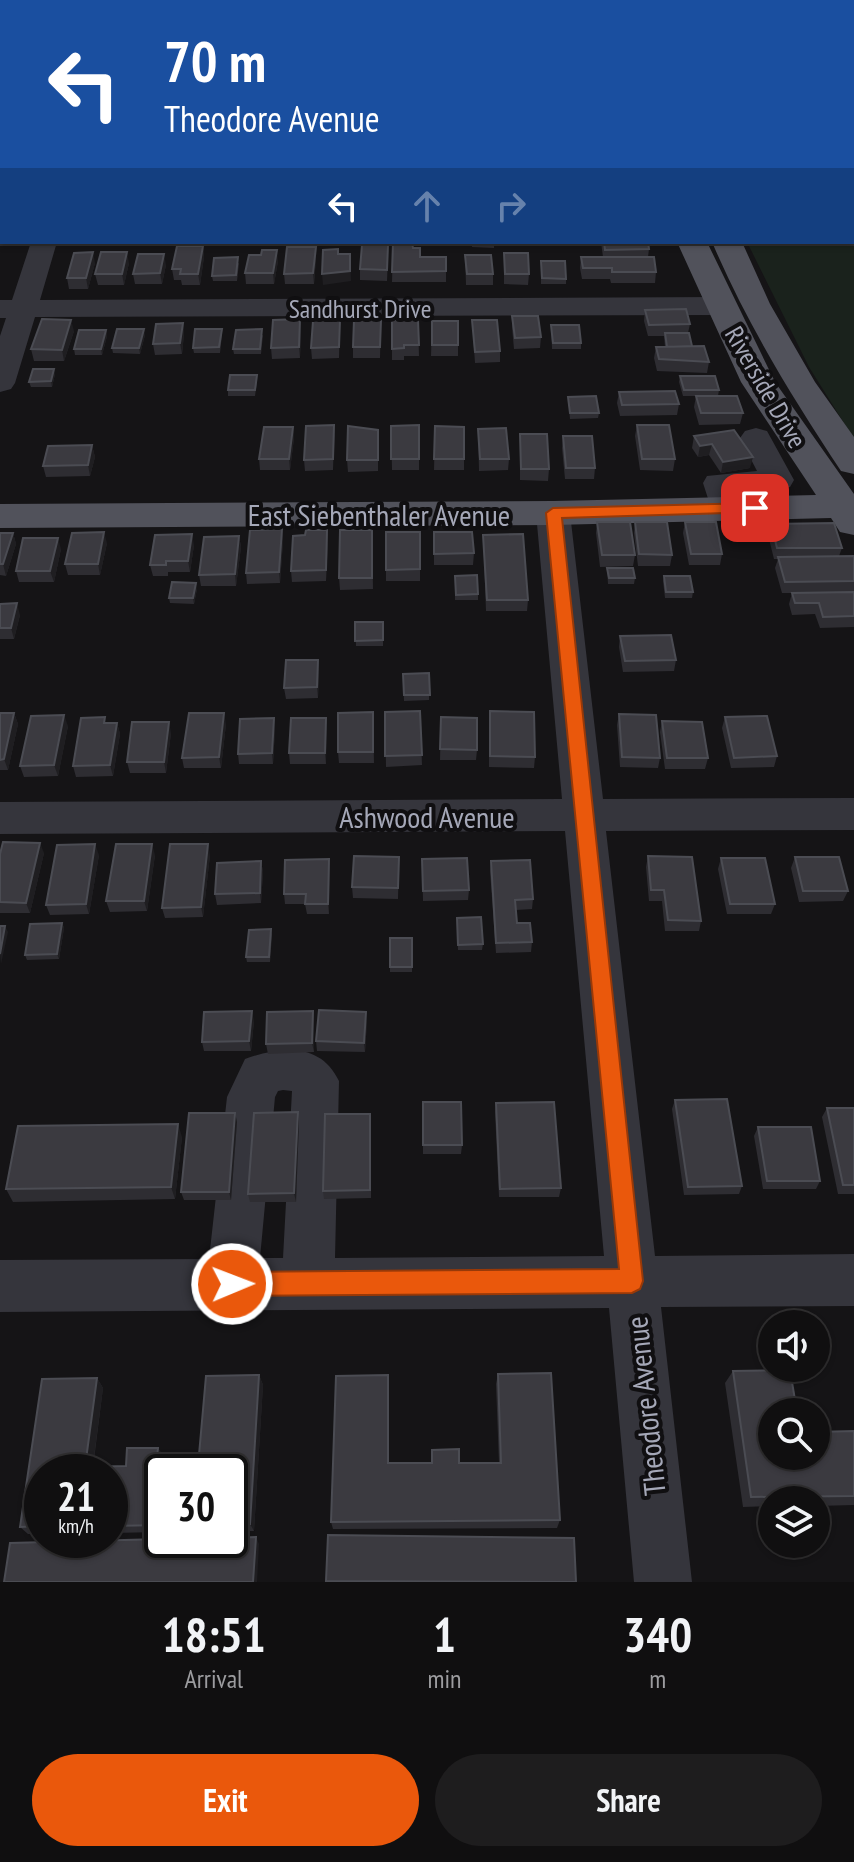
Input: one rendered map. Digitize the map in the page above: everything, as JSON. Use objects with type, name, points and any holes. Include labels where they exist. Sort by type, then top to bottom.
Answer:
[{"type":"main road","name":"Riverside Drive","points":[[693,244],[758,382],[849,513]]},
{"type":"main road","name":"Riverside Drive","points":[[728,244],[754,304],[791,369],[854,463]]},
{"type":"main road","name":"East Siebenthaler Avenue","points":[[0,516],[553,513],[717,484],[849,513]]},
{"type":"street","points":[[0,383],[12,309],[43,244]]},
{"type":"street","name":"Sandhurst Drive","points":[[12,309],[721,306]]},
{"type":"street","points":[[717,484],[778,480],[743,438],[795,439]]},
{"type":"street","name":"Theodore Avenue","points":[[553,513],[663,1582]]},
{"type":"street","name":"Ashwood Avenue","points":[[0,818],[854,814]]},
{"type":"street","points":[[232,1284],[251,1097],[262,1074],[288,1070],[304,1071],[316,1081],[308,1283]]},
{"type":"street","points":[[0,1286],[854,1280]]},
{"type":"shaded area","points":[[748,244],[854,244],[854,439],[809,367]]},
{"type":"building","points":[[393,244],[412,244],[413,248],[420,248],[420,257],[446,257],[446,271],[392,272]]},
{"type":"building","points":[[604,244],[648,244],[649,249],[605,250]]},
{"type":"building","points":[[362,245],[388,245],[387,270],[360,269]]},
{"type":"building","points":[[177,246],[203,246],[198,274],[180,274],[181,269],[172,269]]},
{"type":"building","points":[[287,247],[316,247],[313,273],[284,274]]},
{"type":"building","points":[[338,249],[338,254],[350,254],[350,271],[322,274],[323,250]]},
{"type":"building","points":[[262,250],[277,250],[273,273],[245,273],[249,255],[261,255]]},
{"type":"building","points":[[93,252],[86,278],[67,278],[74,253]]},
{"type":"building","points":[[101,252],[127,252],[122,274],[95,274]]},
{"type":"building","points":[[504,253],[528,253],[529,274],[505,274]]},
{"type":"building","points":[[138,254],[164,254],[160,273],[133,274]]},
{"type":"building","points":[[465,255],[491,255],[493,274],[467,274]]},
{"type":"building","points":[[238,257],[236,275],[212,276],[214,258]]},
{"type":"building","points":[[581,257],[654,257],[656,272],[612,272],[612,268],[583,268]]},
{"type":"building","points":[[541,261],[565,261],[566,279],[542,278]]},
{"type":"building","points":[[686,309],[690,324],[649,325],[645,310]]},
{"type":"building","points":[[512,316],[538,316],[541,337],[515,338]]},
{"type":"building","points":[[42,319],[71,320],[62,350],[31,349]]},
{"type":"building","points":[[300,319],[299,347],[271,348],[273,320]]},
{"type":"building","points":[[340,320],[339,347],[311,348],[313,321]]},
{"type":"building","points":[[354,320],[381,320],[380,347],[353,347]]},
{"type":"building","points":[[392,320],[418,320],[419,345],[392,349]]},
{"type":"building","points":[[472,320],[497,320],[500,351],[475,352]]},
{"type":"building","points":[[432,321],[458,321],[458,345],[432,345]]},
{"type":"building","points":[[183,323],[180,343],[153,344],[156,324]]},
{"type":"building","points":[[551,325],[579,325],[581,343],[553,343]]},
{"type":"building","points":[[117,329],[144,329],[139,348],[112,348]]},
{"type":"building","points":[[195,329],[222,329],[219,347],[193,348]]},
{"type":"building","points":[[262,329],[260,349],[233,349],[236,330]]},
{"type":"building","points":[[79,330],[106,330],[101,349],[74,349]]},
{"type":"building","points":[[665,333],[689,333],[692,346],[667,347]]},
{"type":"building","points":[[704,346],[709,362],[659,359],[656,347]]},
{"type":"building","points":[[33,369],[54,369],[51,381],[29,382]]},
{"type":"building","points":[[230,375],[257,375],[255,390],[228,390]]},
{"type":"building","points":[[680,376],[715,376],[719,390],[684,390]]},
{"type":"building","points":[[675,391],[679,404],[622,405],[619,392]]},
{"type":"building","points":[[596,396],[599,413],[570,413],[568,397]]},
{"type":"building","points":[[696,396],[737,396],[743,413],[701,413]]},
{"type":"building","points":[[334,425],[333,459],[304,460],[306,426]]},
{"type":"building","points":[[419,425],[419,459],[391,459],[391,426]]},
{"type":"building","points":[[637,425],[669,425],[675,459],[642,459]]},
{"type":"building","points":[[348,426],[378,430],[378,460],[347,460]]},
{"type":"building","points":[[435,426],[464,427],[464,459],[434,459]]},
{"type":"building","points":[[264,427],[293,427],[289,459],[259,459]]},
{"type":"building","points":[[506,428],[509,459],[480,459],[478,429]]},
{"type":"building","points":[[734,430],[753,457],[723,462],[712,444],[700,446],[694,436]]},
{"type":"building","points":[[520,434],[547,434],[549,469],[521,469]]},
{"type":"building","points":[[563,436],[592,436],[595,468],[566,468]]},
{"type":"building","points":[[92,445],[88,465],[43,466],[48,446]]},
{"type":"building","points":[[597,522],[630,522],[635,555],[602,555]]},
{"type":"building","points":[[635,522],[667,522],[672,555],[639,554]]},
{"type":"building","points":[[685,522],[716,522],[722,554],[691,554]]},
{"type":"building","points":[[834,523],[842,548],[777,548],[771,524]]},
{"type":"building","points":[[282,529],[279,572],[246,573],[250,530]]},
{"type":"building","points":[[306,530],[327,530],[326,570],[291,571],[293,536],[305,535]]},
{"type":"building","points":[[340,530],[372,530],[372,578],[339,578]]},
{"type":"building","points":[[104,532],[98,564],[65,564],[72,533]]},
{"type":"building","points":[[386,532],[420,532],[420,569],[386,570]]},
{"type":"building","points":[[434,532],[472,532],[474,553],[434,554]]},
{"type":"building","points":[[0,533],[13,533],[3,564],[0,564]]},
{"type":"building","points":[[192,534],[188,561],[150,565],[155,535]]},
{"type":"building","points":[[523,534],[528,600],[487,600],[483,535]]},
{"type":"building","points":[[239,536],[235,574],[199,575],[204,537]]},
{"type":"building","points":[[23,538],[58,538],[50,571],[16,571]]},
{"type":"building","points":[[854,556],[854,581],[785,582],[778,557]]},
{"type":"building","points":[[607,568],[633,568],[635,578],[609,578]]},
{"type":"building","points":[[477,575],[478,594],[456,595],[455,576]]},
{"type":"building","points":[[664,576],[690,576],[693,592],[666,592]]},
{"type":"building","points":[[172,582],[196,583],[193,598],[169,598]]},
{"type":"building","points":[[854,592],[854,616],[823,617],[819,603],[795,603],[792,593]]},
{"type":"building","points":[[17,603],[11,628],[0,628],[0,604]]},
{"type":"building","points":[[355,622],[383,622],[383,640],[355,641]]},
{"type":"building","points":[[671,635],[676,660],[625,661],[620,636]]},
{"type":"building","points":[[286,660],[318,660],[317,687],[284,688]]},
{"type":"building","points":[[429,673],[430,695],[404,695],[403,674]]},
{"type":"building","points":[[420,711],[422,755],[385,756],[385,712]]},
{"type":"building","points":[[490,711],[534,712],[535,757],[490,756]]},
{"type":"building","points":[[373,712],[373,752],[338,752],[338,713]]},
{"type":"building","points":[[0,713],[14,713],[4,759],[0,760]]},
{"type":"building","points":[[189,713],[224,713],[219,757],[182,758]]},
{"type":"building","points":[[619,714],[656,715],[660,758],[622,757]]},
{"type":"building","points":[[64,715],[54,765],[20,766],[31,716]]},
{"type":"building","points":[[767,716],[777,756],[734,758],[725,717]]},
{"type":"building","points":[[105,717],[104,723],[117,723],[110,765],[73,766],[81,718]]},
{"type":"building","points":[[441,717],[477,718],[477,750],[440,749]]},
{"type":"building","points":[[274,718],[272,753],[238,754],[240,719]]},
{"type":"building","points":[[291,718],[326,718],[325,753],[289,753]]},
{"type":"building","points":[[662,721],[702,722],[708,758],[667,758]]},
{"type":"building","points":[[132,722],[169,722],[164,762],[127,762]]},
{"type":"building","points":[[3,842],[40,843],[26,903],[0,902]]},
{"type":"building","points":[[95,844],[86,904],[46,905],[57,845]]},
{"type":"building","points":[[116,844],[152,844],[144,901],[106,901]]},
{"type":"building","points":[[170,844],[208,844],[201,907],[162,908]]},
{"type":"building","points":[[354,856],[399,857],[398,888],[352,887]]},
{"type":"building","points":[[648,856],[692,857],[701,921],[668,920],[664,890],[651,890]]},
{"type":"building","points":[[795,857],[839,857],[848,891],[803,891]]},
{"type":"building","points":[[467,858],[469,890],[423,891],[422,859]]},
{"type":"building","points":[[721,858],[765,858],[775,904],[730,904]]},
{"type":"building","points":[[329,859],[328,904],[305,904],[306,894],[284,894],[285,860]]},
{"type":"building","points":[[530,860],[533,899],[515,900],[517,923],[530,923],[532,942],[496,943],[491,861]]},
{"type":"building","points":[[261,861],[260,893],[215,894],[217,863]]},
{"type":"building","points":[[481,917],[483,944],[458,945],[457,918]]},
{"type":"building","points":[[62,923],[57,954],[25,955],[30,924]]},
{"type":"building","points":[[0,926],[5,926],[0,954]]},
{"type":"building","points":[[271,929],[269,957],[246,957],[249,930]]},
{"type":"building","points":[[390,938],[412,938],[412,967],[390,967]]},
{"type":"building","points":[[319,1010],[366,1012],[364,1043],[316,1041]]},
{"type":"building","points":[[252,1011],[249,1041],[202,1042],[204,1012]]},
{"type":"building","points":[[313,1011],[312,1043],[266,1044],[267,1012]]},
{"type":"building","points":[[727,1099],[742,1186],[688,1187],[675,1100]]},
{"type":"building","points":[[423,1102],[461,1102],[462,1145],[423,1145]]},
{"type":"building","points":[[554,1102],[561,1188],[500,1189],[496,1103]]},
{"type":"building","points":[[827,1108],[854,1108],[854,1185],[843,1185]]},
{"type":"building","points":[[298,1112],[294,1193],[248,1194],[254,1113]]},
{"type":"building","points":[[189,1113],[235,1113],[229,1192],[181,1192]]},
{"type":"building","points":[[325,1114],[370,1114],[370,1190],[323,1191]]},
{"type":"building","points":[[178,1124],[171,1187],[6,1189],[18,1126]]},
{"type":"building","points":[[758,1127],[811,1127],[820,1181],[767,1181]]},
{"type":"building","points":[[733,1371],[758,1371],[758,1382],[792,1382],[795,1398],[758,1398],[758,1470],[830,1470],[830,1432],[854,1431],[854,1496],[830,1496],[830,1486],[758,1486],[758,1497],[751,1497]]},
{"type":"building","points":[[551,1373],[560,1520],[331,1522],[336,1376],[388,1375],[388,1463],[432,1463],[432,1450],[459,1449],[459,1463],[501,1463],[498,1374]]},
{"type":"building","points":[[259,1375],[250,1524],[248,1454],[199,1454],[206,1376]]},
{"type":"building","points":[[97,1378],[87,1454],[31,1454],[42,1379]]},
{"type":"building","points":[[127,1448],[158,1448],[157,1454],[144,1454],[144,1525],[128,1526]]},
{"type":"building","points":[[24,1500],[24,1527],[20,1527]]},
{"type":"building","points":[[328,1535],[574,1538],[576,1582],[326,1581]]},
{"type":"building","points":[[248,1537],[256,1537],[253,1582],[4,1582],[10,1543],[24,1543],[24,1558],[128,1558],[128,1540],[144,1539],[144,1558],[248,1558]]},
{"type":"route","points":[[232,1284],[632,1281],[553,513],[755,508]]}]
